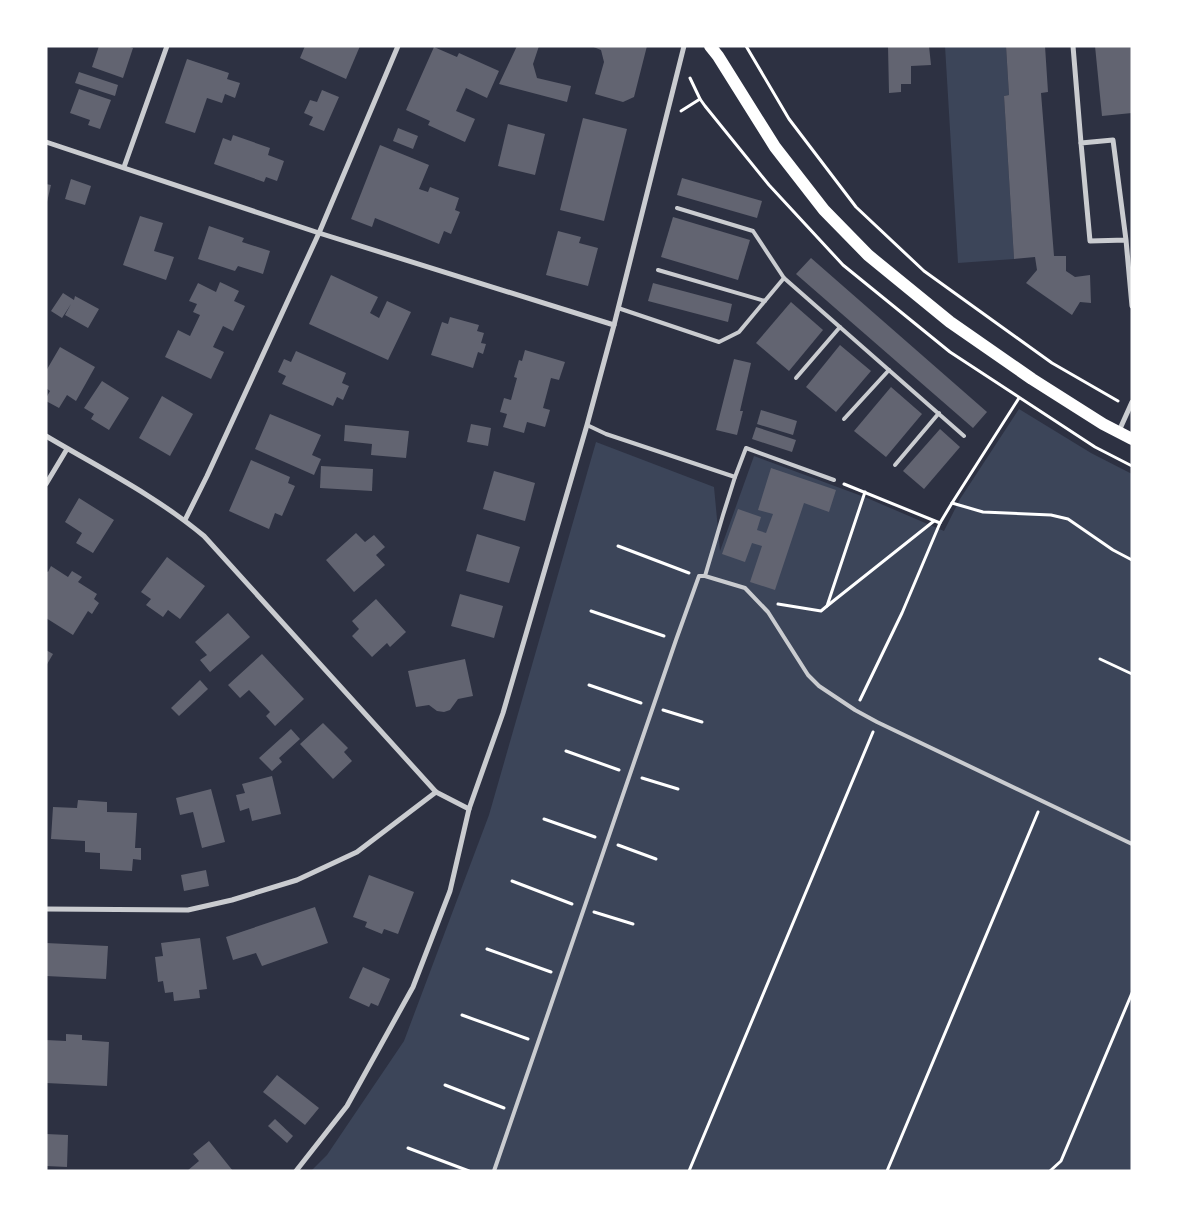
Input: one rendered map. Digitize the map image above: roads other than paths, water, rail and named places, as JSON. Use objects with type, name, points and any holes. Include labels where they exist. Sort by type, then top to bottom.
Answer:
[{"type":"main road","points":[[710,46],[775,147],[824,210],[868,255],[958,328],[1032,379],[1103,424],[1132,439]]},
{"type":"street","points":[[124,167],[167,46]]},
{"type":"street","points":[[185,520],[319,233],[398,46]]},
{"type":"street","points":[[296,1171],[348,1106],[413,987],[450,891],[469,809],[503,713],[587,425],[684,46]]},
{"type":"street","points":[[1073,46],[1090,240],[1126,240]]},
{"type":"street","points":[[1081,144],[1113,140],[1126,240],[1132,306]]},
{"type":"street","points":[[46,142],[319,233],[614,325]]},
{"type":"street","points":[[1118,432],[1131,405]]},
{"type":"street","points":[[46,436],[157,501],[204,536],[436,792],[469,809]]},
{"type":"street","points":[[46,484],[67,448]]},
{"type":"street","points":[[46,909],[188,910],[232,900],[297,880],[357,852],[436,792]]},
{"type":"lane","points":[[677,208],[752,231],[784,278],[964,436]]},
{"type":"lane","points":[[658,270],[765,301]]},
{"type":"lane","points":[[618,308],[719,342],[740,332],[784,278]]},
{"type":"lane","points":[[796,378],[840,327]]},
{"type":"lane","points":[[844,419],[889,370]]},
{"type":"lane","points":[[895,465],[939,413]]},
{"type":"lane","points":[[587,425],[606,434],[735,477]]},
{"type":"lane","points":[[705,576],[735,477],[746,448],[834,480]]},
{"type":"lane","points":[[494,1171],[699,576],[705,576],[745,588],[768,612],[808,674],[819,686],[855,710],[1132,844]]}]
